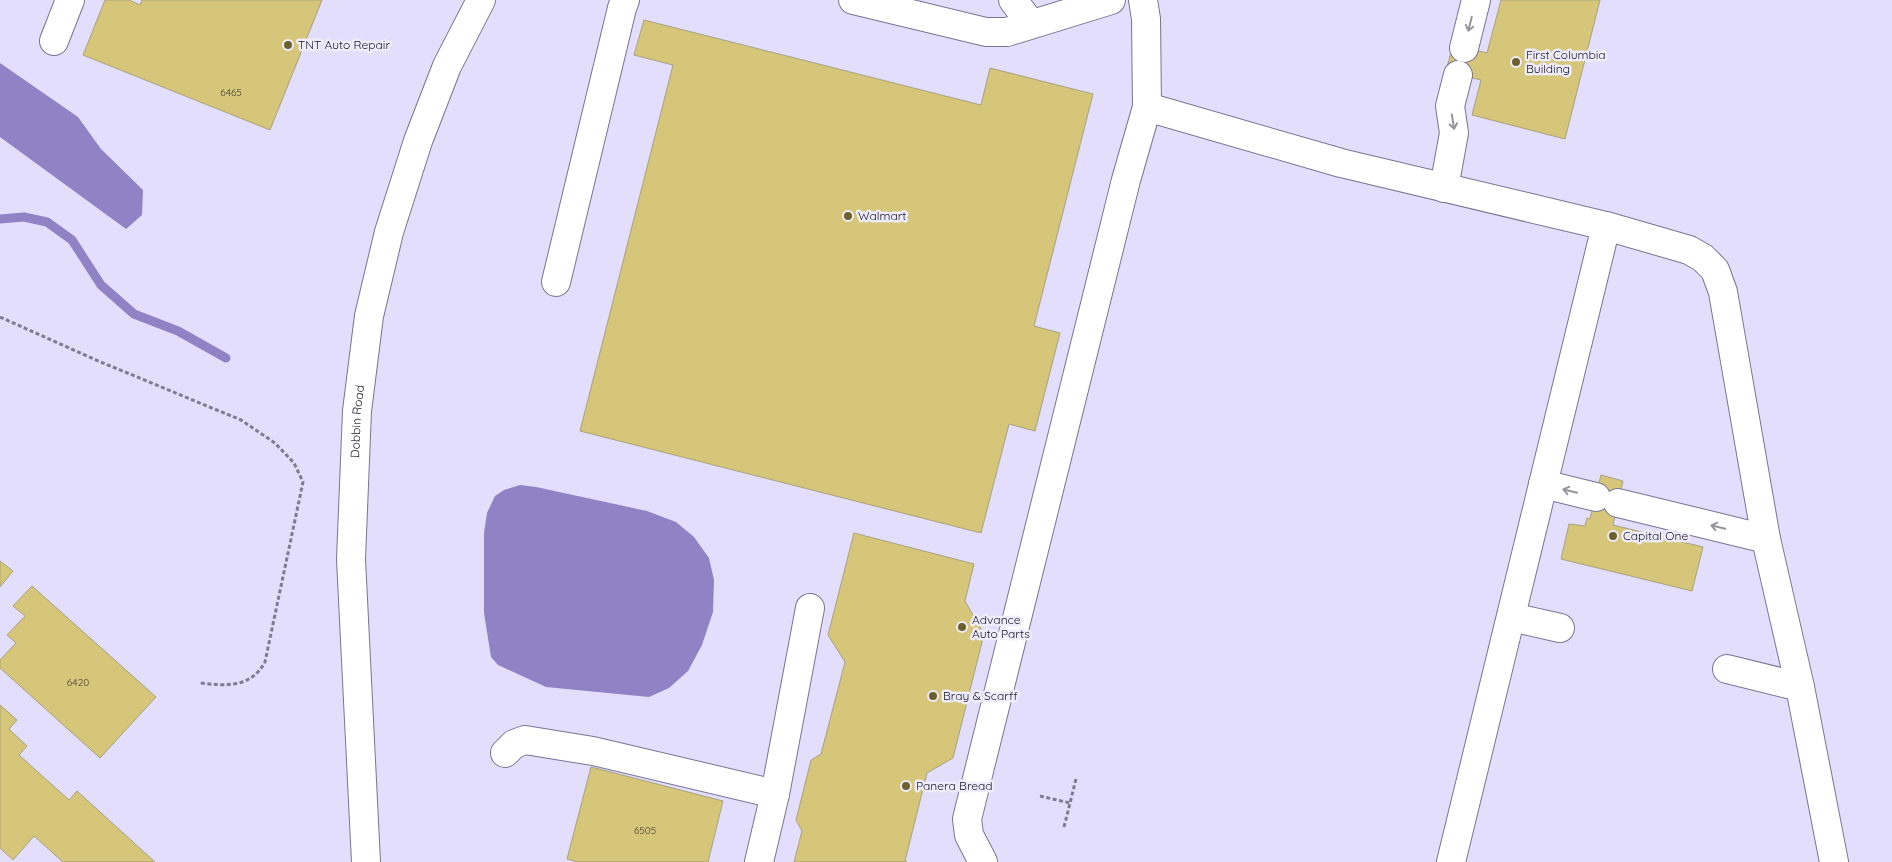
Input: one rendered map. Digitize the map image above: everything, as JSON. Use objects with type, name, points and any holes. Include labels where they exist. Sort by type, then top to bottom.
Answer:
[{"type":"street","points":[[54,41],[70,0]]},
{"type":"street","name":"Dobbin Road","points":[[366,862],[350,559],[357,411],[369,316],[389,232],[418,141],[447,66],[481,0]]},
{"type":"street","points":[[556,282],[622,8],[626,0]]},
{"type":"street","points":[[853,0],[986,32],[1007,32],[1111,0]]},
{"type":"street","points":[[1013,0],[1031,24]]},
{"type":"street","points":[[983,862],[969,835],[966,820],[1126,180],[1147,107],[1144,0]]},
{"type":"street","points":[[1464,48],[1476,0]]},
{"type":"street","points":[[1444,188],[1454,133],[1450,106],[1458,75]]},
{"type":"street","points":[[1147,107],[1341,163],[1606,226],[1689,250],[1703,258],[1715,270],[1722,292],[1766,539],[1800,687],[1834,862]]},
{"type":"street","points":[[1451,862],[1606,226]]},
{"type":"street","points":[[1543,484],[1766,539]]},
{"type":"street","points":[[759,862],[775,794],[810,608]]},
{"type":"street","points":[[1511,617],[1560,628]]},
{"type":"street","points":[[1727,670],[1800,687]]},
{"type":"street","points":[[505,753],[514,744],[525,740],[593,751],[775,794]]},
{"type":"path","points":[[0,317],[96,360],[242,420],[275,443],[294,463],[303,482],[266,662],[259,674],[241,683],[222,686],[200,683]]},
{"type":"path","points":[[1064,826],[1076,779]]},
{"type":"path","points":[[1040,796],[1070,803]]},
{"type":"shaded area","points":[[0,63],[78,117],[101,149],[143,190],[142,215],[126,229],[0,137]]},
{"type":"shaded area","points":[[520,485],[647,511],[676,522],[694,537],[709,558],[714,580],[713,612],[702,645],[688,671],[669,688],[649,697],[546,687],[498,665],[491,657],[484,613],[484,533],[487,513],[495,496],[504,490]]},
{"type":"building","points":[[105,0],[129,0],[140,5],[142,0],[322,0],[270,130],[83,55]]},
{"type":"building","name":"First Columbia Building","points":[[1501,0],[1600,0],[1565,139],[1472,115],[1481,80],[1446,71],[1453,45],[1487,53]]},
{"type":"building","name":"Walmart","points":[[644,20],[981,105],[990,68],[1093,94],[1034,326],[1060,333],[1035,431],[1009,424],[981,533],[580,431],[673,65],[634,55]]},
{"type":"building","name":"Capital One","points":[[1601,475],[1623,481],[1613,525],[1703,547],[1692,591],[1561,559],[1569,524],[1585,526],[1587,518],[1590,519]]},
{"type":"building","points":[[854,533],[974,564],[965,601],[984,634],[953,758],[927,773],[905,861],[907,862],[794,862],[802,831],[796,820],[811,760],[821,754],[845,662],[828,635]]},
{"type":"building","points":[[0,561],[13,571],[0,587]]},
{"type":"building","points":[[32,586],[156,697],[100,758],[0,668],[0,660],[16,643],[7,635],[25,616],[13,606]]},
{"type":"building","points":[[0,705],[17,720],[9,729],[27,746],[19,755],[69,800],[77,791],[155,862],[63,862],[34,836],[13,860],[0,848]]},
{"type":"building","points":[[591,767],[723,801],[708,862],[577,862],[567,859]]},
{"type":"waterway","points":[[0,219],[24,217],[47,222],[72,240],[101,285],[134,314],[178,331],[226,358]]},
{"type":"place","name":"TNT Auto Repair","points":[[288,45]]},
{"type":"place","name":"First Columbia Building","points":[[1516,62]]},
{"type":"place","name":"Walmart","points":[[848,216]]},
{"type":"place","name":"Capital One","points":[[1613,536]]},
{"type":"place","name":"Advance Auto Parts","points":[[962,627]]},
{"type":"place","name":"Bray & Scarff","points":[[933,696]]},
{"type":"place","name":"Panera Bread","points":[[906,786]]}]
